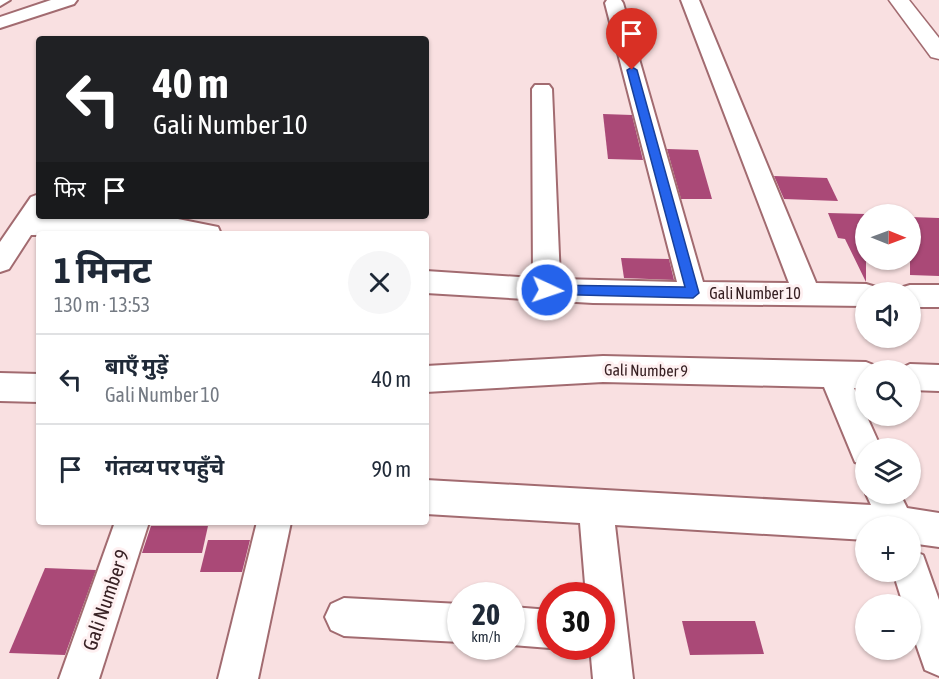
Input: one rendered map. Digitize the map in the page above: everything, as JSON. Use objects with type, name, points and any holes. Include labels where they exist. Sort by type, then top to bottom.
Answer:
[{"type":"street","points":[[0,23],[68,0]]},
{"type":"street","points":[[690,0],[806,293]]},
{"type":"street","points":[[899,0],[936,45]]},
{"type":"street","name":"Gali Number 10","points":[[614,3],[693,293],[855,295]]},
{"type":"street","points":[[542,89],[547,290]]},
{"type":"street","points":[[0,262],[36,208]]},
{"type":"street","points":[[24,226],[178,228],[194,231]]},
{"type":"street","points":[[429,282],[547,290],[693,293]]},
{"type":"street","points":[[921,296],[939,296]]},
{"type":"street","name":"Gali Number 9","points":[[429,378],[603,369],[855,375]]},
{"type":"street","points":[[833,374],[860,438]]},
{"type":"street","points":[[921,377],[939,378]]},
{"type":"street","points":[[0,387],[36,388]]},
{"type":"street","points":[[429,497],[596,506],[892,515],[939,530]]},
{"type":"street","points":[[596,506],[602,582]]},
{"type":"street","name":"Gali Number 9","points":[[79,679],[131,525]]},
{"type":"street","points":[[238,679],[273,525]]},
{"type":"street","points":[[915,582],[939,656]]},
{"type":"street","points":[[344,617],[447,622]]},
{"type":"street","points":[[610,660],[613,679]]},
{"type":"building","points":[[603,114],[632,115],[643,160],[608,159]]},
{"type":"building","points":[[667,149],[698,150],[712,199],[681,199]]},
{"type":"building","points":[[774,176],[827,178],[838,201],[784,199]]},
{"type":"building","points":[[828,213],[855,214],[855,259],[845,239],[838,238]]},
{"type":"building","points":[[921,217],[939,218],[939,276],[910,275],[910,270],[921,270]]},
{"type":"building","points":[[621,258],[669,259],[674,280],[624,278]]},
{"type":"building","points":[[860,270],[866,270],[866,282]]},
{"type":"building","points":[[151,526],[208,526],[202,553],[142,553]]},
{"type":"building","points":[[208,540],[250,540],[242,572],[200,572]]},
{"type":"building","points":[[45,568],[96,570],[65,655],[9,653]]},
{"type":"building","points":[[682,621],[755,621],[764,654],[690,655]]},
{"type":"route","points":[[547,290],[693,293],[632,70]]}]
